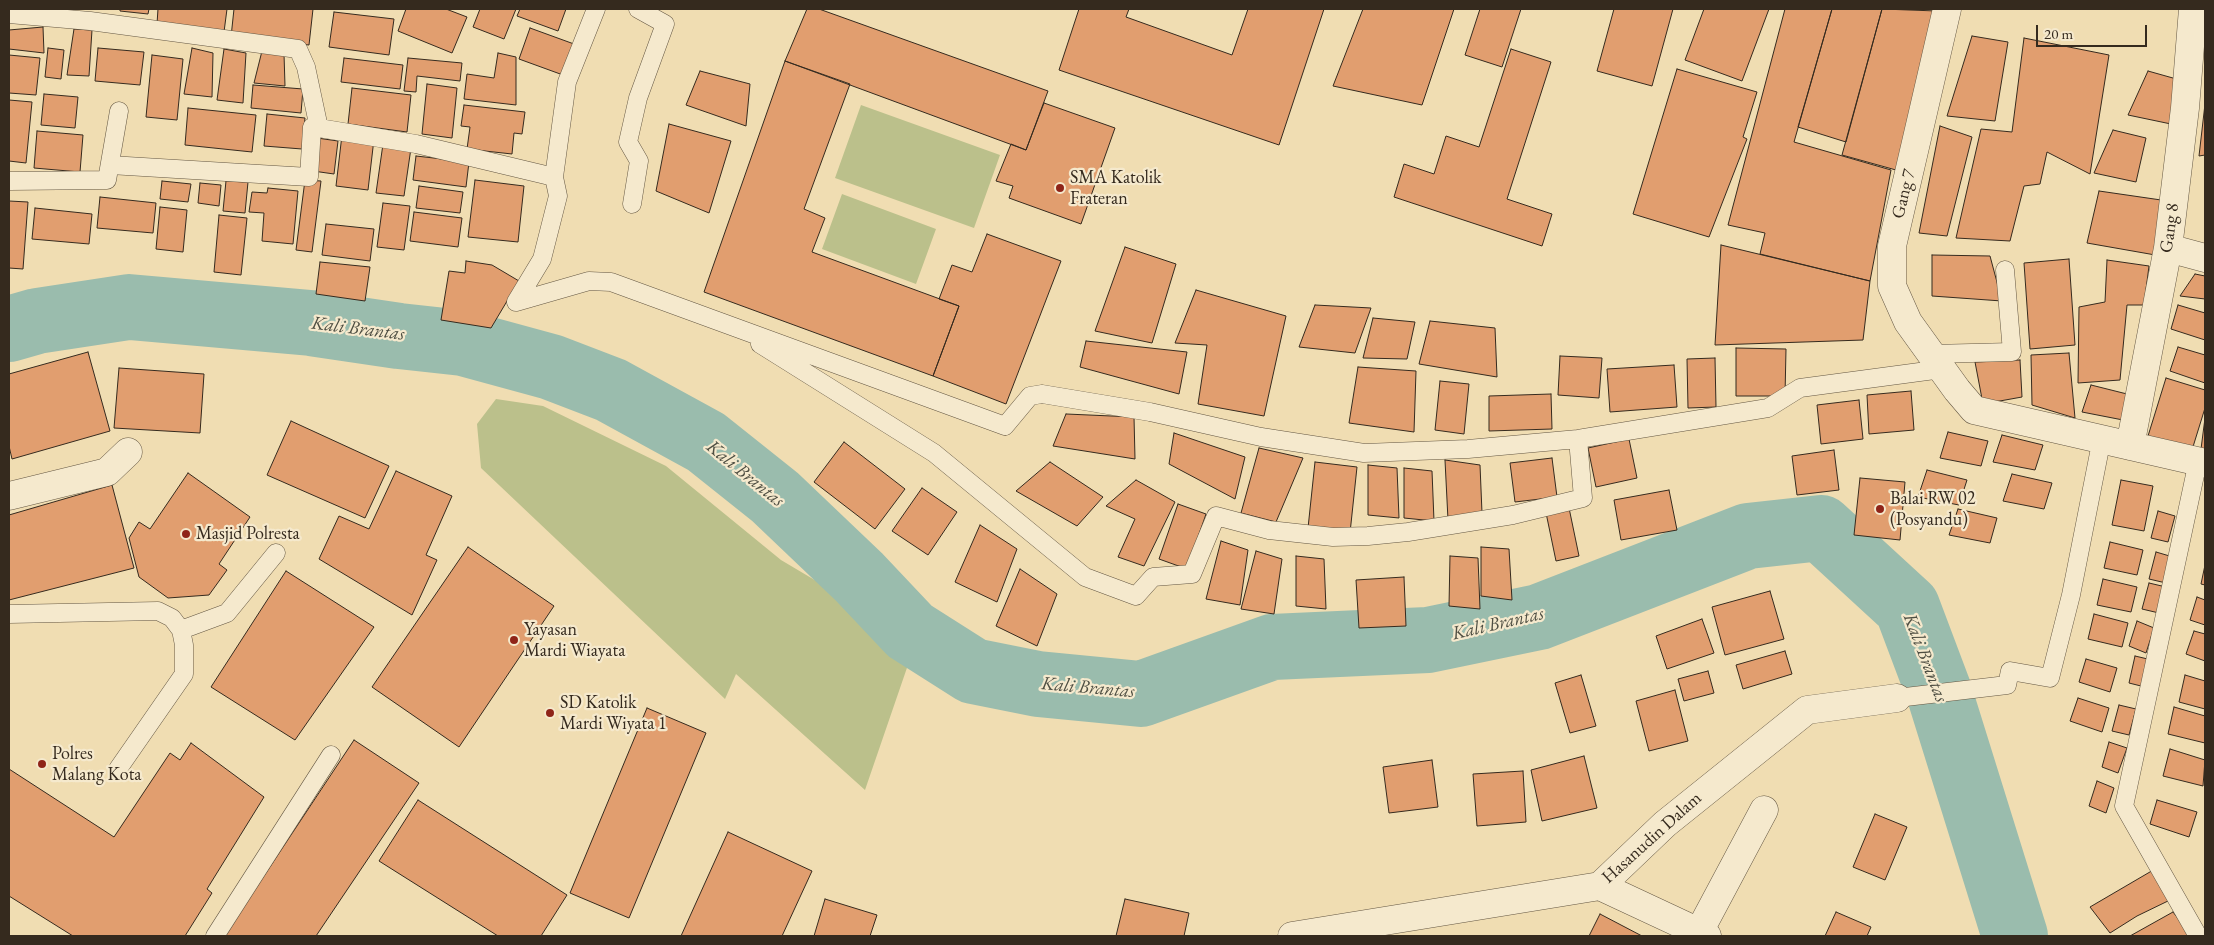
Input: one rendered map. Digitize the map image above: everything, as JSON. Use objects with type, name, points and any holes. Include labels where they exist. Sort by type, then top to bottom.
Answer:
[{"type":"street","name":"Gang 7","points":[[1947,9],[1892,246],[1892,286],[1908,322],[1974,410],[2202,462]]},
{"type":"street","name":"Gang 8","points":[[2130,446],[2168,248],[2185,108],[2193,9]]},
{"type":"street","points":[[2168,248],[2205,258]]},
{"type":"street","points":[[9,496],[107,472],[128,452]]},
{"type":"street","name":"Hasanudin Dalam","points":[[1292,936],[1600,886],[1666,824],[1807,710],[1897,698]]},
{"type":"street","points":[[1600,886],[1703,934],[1764,810]]},
{"type":"lane","points":[[596,9],[567,82],[554,177],[558,196],[542,259],[516,302],[590,281],[611,282],[1005,426],[1030,396],[1042,394],[1150,412],[1261,437],[1364,453],[1468,449],[1578,439],[1768,408],[1800,388],[1937,362],[2012,352],[2006,270]]},
{"type":"lane","points":[[632,204],[638,160],[628,142],[638,98],[665,24],[638,9]]},
{"type":"lane","points":[[9,14],[90,20],[298,49],[306,67],[320,128]]},
{"type":"lane","points":[[9,181],[108,180],[119,112]]},
{"type":"lane","points":[[110,164],[309,178],[312,127],[416,144],[554,177]]},
{"type":"lane","points":[[730,325],[934,453],[1086,577],[1136,596],[1153,577],[1192,574],[1216,516],[1269,530],[1332,537],[1368,536],[1408,532],[1513,515],[1583,498],[1578,439]]},
{"type":"lane","points":[[1897,698],[2007,685],[2010,671],[2050,678],[2070,595],[2102,438]]},
{"type":"lane","points":[[2198,936],[2124,806],[2202,462]]},
{"type":"lane","points":[[181,630],[227,613],[276,553]]},
{"type":"lane","points":[[9,614],[158,611],[172,618],[181,630],[184,645],[184,674],[118,769]]},
{"type":"lane","points":[[215,936],[331,755]]},
{"type":"lane","points":[[2203,936],[2205,926]]},
{"type":"green space","points":[[861,105],[1000,155],[974,228],[835,178]]},
{"type":"green space","points":[[842,194],[936,229],[916,284],[822,249]]},
{"type":"green space","points":[[496,399],[543,406],[666,466],[781,560],[845,598],[910,659],[865,790],[736,674],[725,699],[481,468],[477,424]]},
{"type":"building","points":[[120,9],[149,9],[148,14],[120,11]]},
{"type":"building","points":[[158,9],[227,9],[224,32],[157,24]]},
{"type":"building","points":[[234,9],[313,9],[309,45],[231,37]]},
{"type":"building","points":[[406,9],[446,9],[467,17],[452,53],[398,31]]},
{"type":"building","points":[[480,9],[516,9],[504,39],[473,27]]},
{"type":"building","points":[[520,9],[566,9],[558,31],[517,16]]},
{"type":"building","points":[[807,9],[819,9],[1048,91],[1026,150],[785,61]]},
{"type":"building","points":[[1079,9],[1129,9],[1126,17],[1232,55],[1248,9],[1324,9],[1279,145],[1059,70]]},
{"type":"building","points":[[1363,9],[1454,9],[1422,105],[1333,86]]},
{"type":"building","points":[[1480,9],[1521,9],[1502,67],[1465,55]]},
{"type":"building","points":[[1614,9],[1673,9],[1652,86],[1597,71]]},
{"type":"building","points":[[1704,9],[1769,9],[1742,81],[1685,60]]},
{"type":"building","points":[[1785,9],[1832,9],[1794,142],[1891,170],[1870,281],[1760,254],[1765,233],[1728,225]]},
{"type":"building","points":[[1832,9],[1882,9],[1846,142],[1798,127]]},
{"type":"building","points":[[1882,9],[1937,11],[1896,170],[1842,155]]},
{"type":"building","points":[[334,12],[394,19],[389,55],[329,47]]},
{"type":"building","points":[[43,27],[44,53],[9,49],[9,30]]},
{"type":"building","points":[[530,28],[574,44],[563,75],[519,59]]},
{"type":"building","points":[[74,29],[92,30],[89,76],[67,75]]},
{"type":"building","points":[[1972,36],[2008,42],[1995,121],[1947,116]]},
{"type":"building","points":[[2024,38],[2109,55],[2090,174],[2047,152],[2040,184],[2024,186],[2010,241],[1956,238],[1981,129],[2012,132]]},
{"type":"building","points":[[48,48],[64,50],[61,79],[45,77]]},
{"type":"building","points":[[98,48],[144,52],[140,85],[95,81]]},
{"type":"building","points":[[192,48],[213,53],[212,97],[184,94]]},
{"type":"building","points":[[224,49],[246,53],[243,103],[217,100]]},
{"type":"building","points":[[1511,49],[1551,62],[1507,199],[1552,214],[1542,246],[1394,197],[1404,164],[1434,174],[1446,136],[1479,147]]},
{"type":"building","points":[[262,51],[284,54],[285,86],[254,83]]},
{"type":"building","points":[[498,53],[516,57],[516,105],[464,99],[467,74],[494,78]]},
{"type":"building","points":[[9,55],[40,58],[36,95],[9,93]]},
{"type":"building","points":[[152,55],[183,59],[177,120],[146,117]]},
{"type":"building","points":[[344,58],[403,65],[400,89],[341,82]]},
{"type":"building","points":[[408,58],[462,63],[460,81],[417,76],[416,92],[404,91]]},
{"type":"building","points":[[785,61],[850,84],[804,209],[825,218],[812,252],[959,306],[933,376],[704,292]]},
{"type":"building","points":[[1677,69],[1757,92],[1743,137],[1747,139],[1709,237],[1633,214]]},
{"type":"building","points":[[700,71],[750,84],[746,126],[686,105]]},
{"type":"building","points":[[2148,71],[2180,80],[2171,124],[2128,115]]},
{"type":"building","points":[[427,84],[457,88],[452,138],[422,134]]},
{"type":"building","points":[[253,85],[303,89],[301,113],[251,108]]},
{"type":"building","points":[[352,88],[411,95],[407,132],[348,124]]},
{"type":"building","points":[[44,94],[78,97],[75,128],[41,125]]},
{"type":"building","points":[[9,100],[32,102],[26,163],[9,161]]},
{"type":"building","points":[[1044,103],[1115,128],[1081,224],[1009,198],[1013,186],[996,181],[1011,144],[1026,150]]},
{"type":"building","points":[[2205,104],[2205,155],[2199,156]]},
{"type":"building","points":[[464,105],[525,112],[522,134],[514,133],[512,154],[467,149],[470,127],[461,126]]},
{"type":"building","points":[[188,108],[256,115],[252,152],[185,145]]},
{"type":"building","points":[[267,114],[305,118],[302,149],[264,146]]},
{"type":"building","points":[[669,124],[731,141],[709,213],[656,191]]},
{"type":"building","points":[[1940,126],[1972,137],[1947,236],[1919,233]]},
{"type":"building","points":[[2113,130],[2146,138],[2136,182],[2094,173]]},
{"type":"building","points":[[37,131],[83,135],[80,172],[34,168]]},
{"type":"building","points":[[342,135],[374,139],[368,190],[336,186]]},
{"type":"building","points":[[317,138],[338,141],[334,174],[313,171]]},
{"type":"building","points":[[383,144],[411,148],[404,196],[376,193]]},
{"type":"building","points":[[416,156],[469,162],[466,187],[413,180]]},
{"type":"building","points":[[305,180],[321,181],[312,252],[296,250]]},
{"type":"building","points":[[475,180],[524,186],[518,242],[468,237]]},
{"type":"building","points":[[162,181],[191,184],[188,202],[160,199]]},
{"type":"building","points":[[226,181],[248,182],[245,213],[223,211]]},
{"type":"building","points":[[200,183],[221,185],[219,206],[198,203]]},
{"type":"building","points":[[419,186],[463,192],[460,213],[416,208]]},
{"type":"building","points":[[268,188],[298,191],[293,244],[262,241],[264,213],[249,212],[252,192],[267,193]]},
{"type":"building","points":[[2099,191],[2168,201],[2161,256],[2087,243]]},
{"type":"building","points":[[100,197],[156,203],[153,233],[97,228]]},
{"type":"building","points":[[9,201],[28,202],[23,269],[9,268]]},
{"type":"building","points":[[383,203],[410,206],[404,250],[377,247]]},
{"type":"building","points":[[160,207],[187,210],[183,252],[156,249]]},
{"type":"building","points":[[35,208],[92,214],[89,244],[32,239]]},
{"type":"building","points":[[414,212],[462,218],[458,247],[410,241]]},
{"type":"building","points":[[219,215],[247,218],[241,275],[214,272]]},
{"type":"building","points":[[326,224],[374,229],[370,261],[322,255]]},
{"type":"building","points":[[987,234],[1061,261],[1006,404],[933,376],[959,306],[939,299],[952,265],[972,272]]},
{"type":"building","points":[[1721,245],[1870,281],[1863,340],[1715,345]]},
{"type":"building","points":[[1125,247],[1176,264],[1152,343],[1095,331]]},
{"type":"building","points":[[1932,255],[1990,256],[2002,301],[1932,296]]},
{"type":"building","points":[[2069,259],[2075,345],[2030,349],[2024,263]]},
{"type":"building","points":[[2107,260],[2149,266],[2144,305],[2127,305],[2120,380],[2078,383],[2079,307],[2105,302]]},
{"type":"building","points":[[466,261],[492,265],[519,281],[491,328],[441,320],[449,271],[465,273]]},
{"type":"building","points":[[320,262],[370,267],[365,301],[316,294]]},
{"type":"building","points":[[2195,274],[2205,276],[2205,299],[2180,296]]},
{"type":"building","points":[[1196,290],[1286,316],[1264,416],[1198,404],[1207,345],[1175,343]]},
{"type":"building","points":[[1315,305],[1371,308],[1355,353],[1299,347]]},
{"type":"building","points":[[2178,305],[2205,313],[2205,340],[2171,329]]},
{"type":"building","points":[[1373,318],[1415,322],[1407,359],[1363,358]]},
{"type":"building","points":[[1430,321],[1495,328],[1497,377],[1419,364]]},
{"type":"building","points":[[1086,341],[1187,352],[1179,394],[1080,367]]},
{"type":"building","points":[[2178,347],[2205,355],[2205,383],[2170,371]]},
{"type":"building","points":[[1736,348],[1786,349],[1785,396],[1736,396]]},
{"type":"building","points":[[88,352],[110,431],[12,459],[9,446],[9,374]]},
{"type":"building","points":[[2069,353],[2075,418],[2032,405],[2031,355]]},
{"type":"building","points":[[1560,356],[1602,358],[1599,398],[1558,395]]},
{"type":"building","points":[[1715,358],[1716,407],[1688,408],[1687,359]]},
{"type":"building","points":[[2020,360],[2022,397],[1983,404],[1975,362]]},
{"type":"building","points":[[1674,365],[1677,407],[1610,412],[1607,369]]},
{"type":"building","points":[[1358,367],[1416,371],[1414,432],[1349,423]]},
{"type":"building","points":[[119,368],[204,374],[200,433],[114,428]]},
{"type":"building","points":[[2166,378],[2205,390],[2205,408],[2192,450],[2148,436]]},
{"type":"building","points":[[1440,381],[1469,384],[1464,434],[1435,430]]},
{"type":"building","points":[[2091,385],[2131,395],[2123,420],[2082,412]]},
{"type":"building","points":[[1911,391],[1914,430],[1869,434],[1867,395]]},
{"type":"building","points":[[1551,394],[1552,429],[1489,431],[1489,396]]},
{"type":"building","points":[[1859,400],[1863,439],[1821,444],[1817,405]]},
{"type":"building","points":[[1066,414],[1134,417],[1135,459],[1053,446]]},
{"type":"building","points":[[2205,418],[2205,450],[2201,449]]},
{"type":"building","points":[[291,421],[389,466],[365,518],[267,475]]},
{"type":"building","points":[[1948,432],[1988,441],[1981,466],[1940,458]]},
{"type":"building","points":[[1174,433],[1245,457],[1235,499],[1169,464]]},
{"type":"building","points":[[2002,435],[2043,445],[2035,470],[1993,462]]},
{"type":"building","points":[[1629,439],[1637,478],[1596,487],[1588,448]]},
{"type":"building","points":[[844,442],[905,489],[875,529],[814,482]]},
{"type":"building","points":[[1259,448],[1303,458],[1276,522],[1241,513]]},
{"type":"building","points":[[1834,450],[1839,490],[1797,495],[1792,456]]},
{"type":"building","points":[[1552,458],[1557,497],[1515,502],[1510,463]]},
{"type":"building","points":[[1445,460],[1480,465],[1482,513],[1448,520]]},
{"type":"building","points":[[1050,462],[1103,497],[1077,526],[1016,491]]},
{"type":"building","points":[[1315,462],[1357,467],[1350,533],[1308,528]]},
{"type":"building","points":[[1368,465],[1397,468],[1399,518],[1368,515]]},
{"type":"building","points":[[1404,468],[1432,471],[1434,521],[1404,518]]},
{"type":"building","points":[[1927,470],[1967,480],[1959,505],[1918,497]]},
{"type":"building","points":[[396,471],[452,496],[426,555],[437,560],[412,615],[319,559],[339,516],[369,529]]},
{"type":"building","name":"Masjid Polresta","points":[[188,473],[250,517],[219,564],[227,570],[209,595],[168,598],[139,577],[129,538],[139,522],[150,529]]},
{"type":"building","points":[[2012,474],[2052,483],[2044,509],[2003,501]]},
{"type":"building","name":"Balai RW 02 (Posyandu)","points":[[1860,478],[1905,482],[1900,540],[1854,535]]},
{"type":"building","points":[[1136,480],[1175,502],[1144,566],[1118,557],[1135,519],[1106,506]]},
{"type":"building","points":[[2121,480],[2153,486],[2144,531],[2112,525]]},
{"type":"building","points":[[112,485],[134,568],[9,600],[9,515]]},
{"type":"building","points":[[922,488],[957,512],[928,555],[892,531]]},
{"type":"building","points":[[1669,490],[1677,530],[1621,540],[1614,500]]},
{"type":"building","points":[[1568,503],[1579,556],[1556,561],[1545,508]]},
{"type":"building","points":[[1178,504],[1206,514],[1187,569],[1159,559]]},
{"type":"building","points":[[1958,509],[1997,518],[1990,543],[1949,535]]},
{"type":"building","points":[[2158,511],[2175,516],[2168,542],[2151,538]]},
{"type":"building","points":[[980,525],[1017,549],[997,602],[955,582]]},
{"type":"building","points":[[1221,541],[1248,550],[1240,605],[1206,599]]},
{"type":"building","points":[[2110,542],[2143,550],[2137,575],[2104,568]]},
{"type":"building","points":[[468,547],[554,606],[459,747],[372,687]]},
{"type":"building","points":[[1481,547],[1509,549],[1512,600],[1481,596]]},
{"type":"building","points":[[1256,551],[1282,559],[1274,614],[1241,609]]},
{"type":"building","points":[[2156,552],[2173,557],[2166,583],[2149,579]]},
{"type":"building","points":[[1296,556],[1324,559],[1326,609],[1296,606]]},
{"type":"building","points":[[1450,556],[1478,558],[1480,609],[1449,606]]},
{"type":"building","points":[[2205,565],[2205,585],[2201,584]]},
{"type":"building","points":[[1020,569],[1057,594],[1037,646],[996,626]]},
{"type":"building","points":[[286,571],[374,627],[295,740],[211,687]]},
{"type":"building","points":[[1404,577],[1406,626],[1359,628],[1356,580]]},
{"type":"building","points":[[2103,579],[2137,587],[2131,612],[2097,605]]},
{"type":"building","points":[[2149,583],[2166,587],[2159,613],[2142,609]]},
{"type":"building","points":[[1770,591],[1784,639],[1725,655],[1712,607]]},
{"type":"building","points":[[2197,597],[2205,600],[2205,625],[2190,620]]},
{"type":"building","points":[[2094,614],[2128,623],[2122,647],[2088,639]]},
{"type":"building","points":[[1702,619],[1714,653],[1667,669],[1656,636]]},
{"type":"building","points":[[2137,621],[2154,628],[2146,653],[2129,646]]},
{"type":"building","points":[[2194,631],[2205,634],[2205,661],[2186,654]]},
{"type":"building","points":[[1785,651],[1792,674],[1743,689],[1736,665]]},
{"type":"building","points":[[2135,656],[2152,660],[2145,687],[2129,683]]},
{"type":"building","points":[[2086,659],[2117,668],[2110,692],[2079,682]]},
{"type":"building","points":[[1708,671],[1714,693],[1684,701],[1678,679]]},
{"type":"building","points":[[1581,675],[1596,726],[1570,733],[1555,683]]},
{"type":"building","points":[[2185,675],[2205,681],[2205,709],[2179,702]]},
{"type":"building","points":[[1675,690],[1688,741],[1649,751],[1636,701]]},
{"type":"building","points":[[2078,698],[2109,708],[2102,732],[2070,721]]},
{"type":"building","points":[[2119,705],[2136,709],[2129,735],[2112,731]]},
{"type":"building","points":[[2174,707],[2205,716],[2205,743],[2168,734]]},
{"type":"building","points":[[647,708],[706,733],[629,918],[570,893]]},
{"type":"building","points":[[354,740],[419,783],[316,936],[224,936]]},
{"type":"building","points":[[2109,742],[2127,748],[2118,773],[2102,767]]},
{"type":"building","points":[[191,743],[264,797],[207,889],[212,893],[185,936],[73,936],[9,896],[9,769],[114,837],[170,753],[180,760]]},
{"type":"building","points":[[2170,749],[2205,760],[2203,786],[2163,776]]},
{"type":"building","points":[[1584,756],[1597,808],[1542,821],[1531,770]]},
{"type":"building","points":[[1432,760],[1438,807],[1389,813],[1383,767]]},
{"type":"building","points":[[1523,771],[1526,822],[1477,826],[1473,774]]},
{"type":"building","points":[[2097,781],[2114,788],[2106,813],[2089,806]]},
{"type":"building","points":[[418,800],[567,895],[541,936],[498,936],[379,861]]},
{"type":"building","points":[[2157,800],[2197,812],[2189,837],[2150,824]]},
{"type":"building","points":[[1875,814],[1907,827],[1885,880],[1853,867]]},
{"type":"building","points":[[728,832],[812,871],[782,936],[681,936]]},
{"type":"building","points":[[2155,869],[2170,900],[2137,916],[2110,933],[2090,907]]},
{"type":"building","points":[[825,899],[877,915],[870,936],[814,936]]},
{"type":"building","points":[[1125,899],[1189,913],[1184,936],[1116,936]]},
{"type":"building","points":[[1836,912],[1871,927],[1867,936],[1825,936]]},
{"type":"building","points":[[2173,912],[2190,934],[2187,936],[2130,936]]},
{"type":"building","points":[[1600,914],[1642,936],[1589,936]]},
{"type":"waterway","name":"Kali Brantas","points":[[9,329],[37,321],[129,307],[311,323],[463,343],[551,367],[611,390],[706,442],[775,497],[859,577],[910,631],[973,671],[1038,684],[1141,694],[1272,647],[1428,640],[1539,617],[1748,536],[1821,528],[1907,607],[1939,692],[2015,936]]},
{"type":"place","name":"SMA Katolik Frateran","points":[[1060,188]]},
{"type":"place","name":"Balai RW 02 (Posyandu)","points":[[1880,509]]},
{"type":"place","name":"Masjid Polresta","points":[[186,534]]},
{"type":"place","name":"Yayasan Mardi Wiayata","points":[[514,640]]},
{"type":"place","name":"SD Katolik Mardi Wiyata 1","points":[[550,713]]},
{"type":"place","name":"Polres Malang Kota","points":[[42,764]]}]
